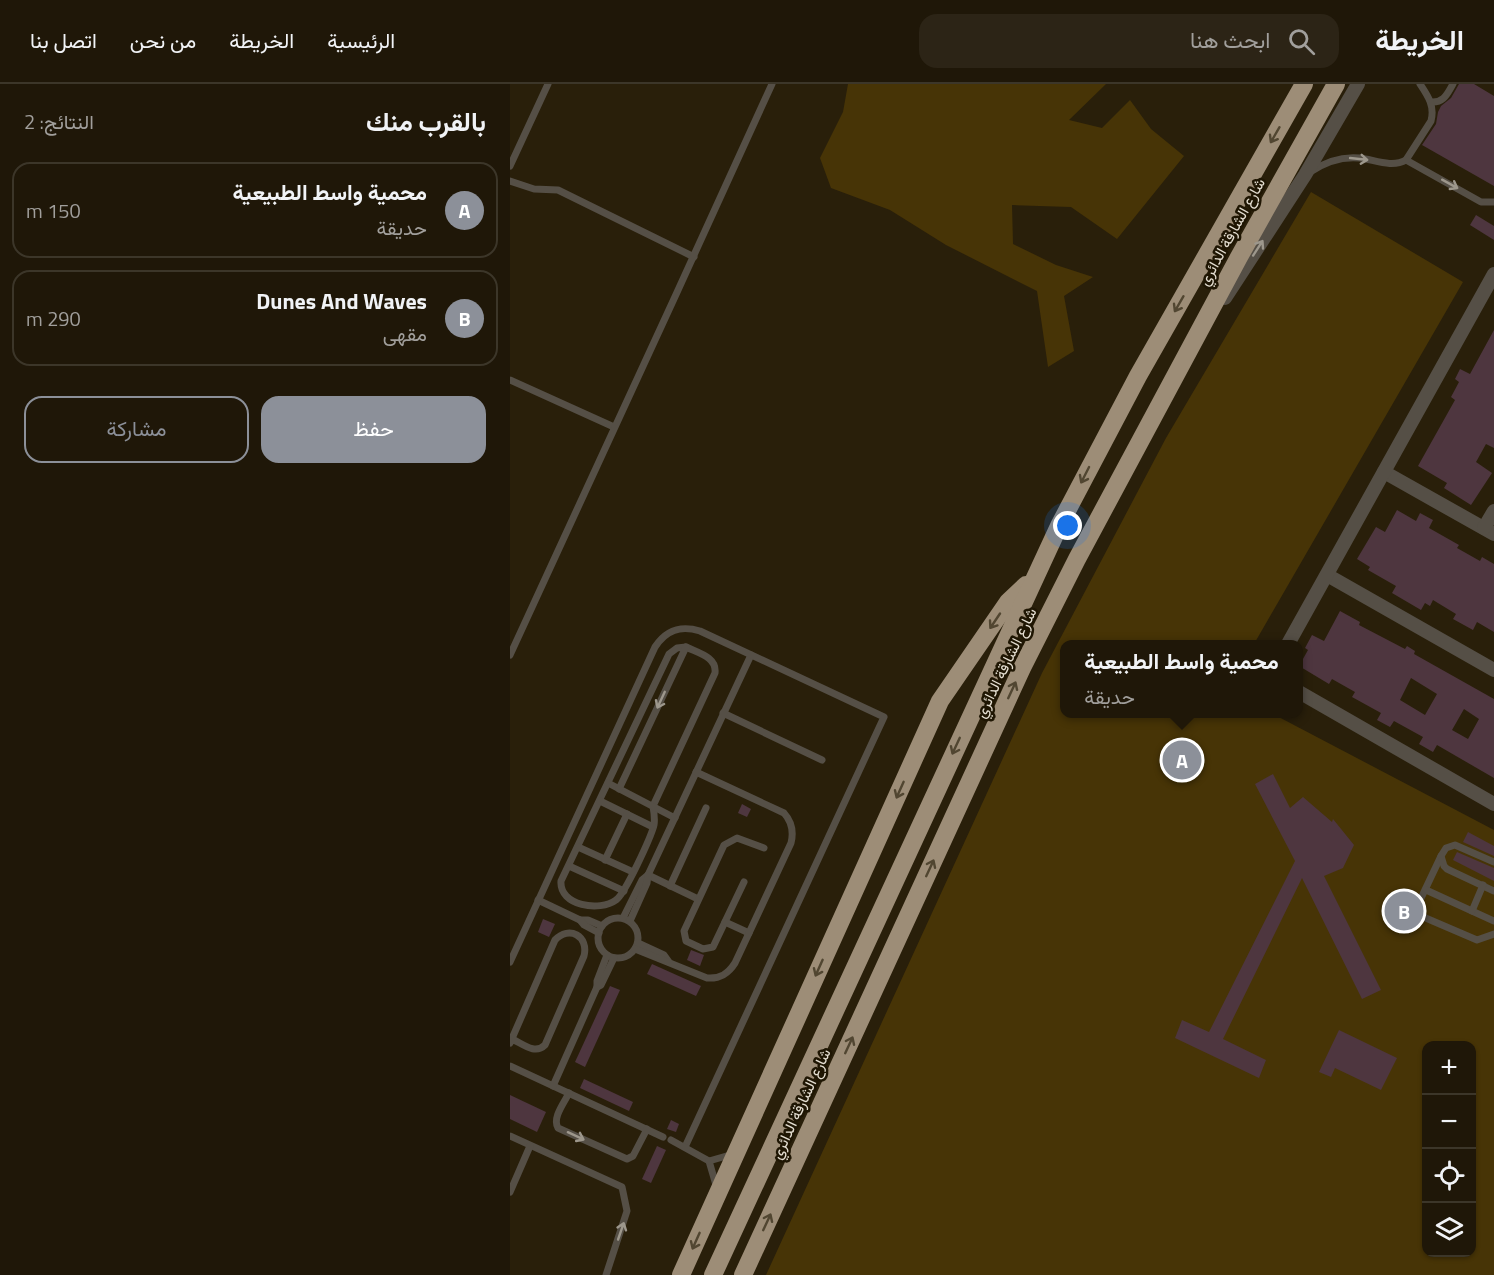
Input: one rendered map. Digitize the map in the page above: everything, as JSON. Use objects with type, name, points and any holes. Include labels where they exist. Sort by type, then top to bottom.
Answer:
[{"type":"highway","name":"شارع الشارقة الدائري","points":[[713,1275],[1034,578],[1111,426],[1304,84]]},
{"type":"highway","name":"شارع الشارقة الدائري","points":[[743,1275],[1022,668],[1077,559],[1200,330],[1336,84]]},
{"type":"highway","points":[[681,1275],[940,702],[1008,602],[1034,578]]},
{"type":"street","points":[[1200,330],[1232,288],[1305,175],[1358,84]]},
{"type":"street","points":[[1291,640],[1494,274]]},
{"type":"street","points":[[1384,471],[1489,531],[1494,511]]},
{"type":"street","points":[[1326,575],[1494,670]]},
{"type":"street","points":[[1303,694],[1494,804]]},
{"type":"lane","points":[[510,166],[548,84]]},
{"type":"lane","points":[[510,655],[772,84]]},
{"type":"lane","points":[[1305,175],[1325,163],[1347,158],[1391,164],[1406,160],[1431,121],[1433,108],[1420,84]]},
{"type":"lane","points":[[1431,102],[1443,99],[1453,84]]},
{"type":"lane","points":[[1406,160],[1481,202],[1494,202]]},
{"type":"lane","points":[[510,181],[534,189],[558,190],[694,257]]},
{"type":"lane","points":[[510,380],[614,427]]},
{"type":"lane","points":[[510,962],[655,647],[666,634],[674,630],[691,628],[884,717],[685,1147]]},
{"type":"lane","points":[[619,789],[686,647]]},
{"type":"lane","points":[[686,647],[711,659],[716,670],[653,806],[653,827],[624,891],[612,903],[594,908],[587,907],[566,897],[562,892],[561,882],[669,654],[676,648],[686,647]]},
{"type":"lane","points":[[630,921],[647,883],[648,875],[751,655]]},
{"type":"lane","points":[[723,713],[822,759]]},
{"type":"lane","points":[[636,946],[664,955],[669,962],[707,978],[721,977],[732,969],[791,843],[793,836],[791,823],[778,809],[696,772]]},
{"type":"lane","points":[[608,783],[675,818]]},
{"type":"lane","points":[[600,801],[653,827]]},
{"type":"lane","points":[[670,886],[706,808]]},
{"type":"lane","points":[[605,860],[627,814]]},
{"type":"lane","points":[[578,815],[590,821]]},
{"type":"lane","points":[[744,882],[715,944],[709,949],[702,949],[686,941],[684,931],[724,844],[728,841],[742,839],[764,848]]},
{"type":"lane","points":[[1494,862],[1455,845],[1446,848],[1414,913],[1477,940],[1494,934]]},
{"type":"lane","points":[[578,847],[633,872]]},
{"type":"lane","points":[[1441,856],[1447,869],[1494,891]]},
{"type":"lane","points":[[569,866],[624,891]]},
{"type":"lane","points":[[648,875],[698,899]]},
{"type":"lane","points":[[622,918],[642,880],[648,875]]},
{"type":"lane","points":[[1472,910],[1483,885]]},
{"type":"lane","points":[[1426,890],[1494,921]]},
{"type":"lane","points":[[538,900],[580,920],[588,920],[600,930]]},
{"type":"lane","points":[[622,918],[630,921],[637,931],[636,946],[626,957],[611,956],[600,945],[600,930],[611,919],[622,918]]},
{"type":"lane","points":[[725,922],[749,933]]},
{"type":"lane","points":[[569,932],[579,936],[585,945],[584,956],[545,1045],[536,1050],[511,1041],[555,940],[569,932]]},
{"type":"lane","points":[[553,1086],[597,987],[597,981],[611,956]]},
{"type":"lane","points":[[510,1066],[663,1137]]},
{"type":"lane","points":[[569,1093],[556,1119],[557,1126],[596,1145],[629,1159],[633,1156],[647,1129]]},
{"type":"lane","points":[[510,1136],[622,1187],[627,1211],[606,1275]]},
{"type":"lane","points":[[671,1140],[710,1161],[735,1153]]},
{"type":"lane","points":[[510,1192],[530,1146]]},
{"type":"lane","points":[[710,1161],[717,1193]]},
{"type":"shaded area","points":[[848,84],[1106,84],[1069,120],[1102,128],[1130,100],[1151,129],[1184,156],[1117,239],[1071,207],[1012,205],[1013,244],[1056,265],[1093,277],[1064,296],[1074,351],[1048,367],[1037,291],[946,245],[890,210],[831,188],[820,158],[843,112]]},
{"type":"shaded area","points":[[1311,192],[1463,282],[1256,640],[1060,640],[1060,718],[1281,718],[1494,830],[1494,1275],[766,1275],[1042,673],[1166,438]]},
{"type":"building","points":[[1459,84],[1474,84],[1494,96],[1494,186],[1422,145],[1436,124],[1441,106],[1451,98]]},
{"type":"building","points":[[1476,215],[1494,226],[1494,240],[1470,225]]},
{"type":"building","points":[[1494,330],[1494,448],[1486,444],[1476,462],[1492,473],[1471,505],[1444,488],[1447,483],[1418,466],[1455,400],[1451,397],[1459,382],[1455,379],[1460,369],[1470,374]]},
{"type":"building","points":[[1397,510],[1416,521],[1420,513],[1433,520],[1429,528],[1459,545],[1457,548],[1480,561],[1482,557],[1494,564],[1494,632],[1477,622],[1473,630],[1453,619],[1456,614],[1433,600],[1430,606],[1425,603],[1421,610],[1392,593],[1396,586],[1368,570],[1370,567],[1357,559],[1376,527],[1385,532]]},
{"type":"building","points":[[1340,611],[1360,622],[1359,625],[1405,649],[1407,646],[1415,651],[1414,654],[1494,699],[1494,778],[1437,745],[1433,752],[1419,744],[1423,737],[1394,721],[1390,727],[1377,720],[1381,713],[1352,697],[1355,692],[1332,679],[1329,684],[1303,668],[1303,659],[1308,650],[1305,648],[1312,635],[1324,641]],"holes":[[[1411,678],[1437,694],[1425,715],[1400,700]],[[1464,709],[1479,719],[1468,739],[1452,730]]]},
{"type":"building","points":[[1273,774],[1290,808],[1303,797],[1332,822],[1333,819],[1354,845],[1343,868],[1324,876],[1381,990],[1362,999],[1302,878],[1223,1039],[1266,1060],[1259,1078],[1175,1038],[1182,1020],[1209,1032],[1295,861],[1255,784]]},
{"type":"building","points":[[742,804],[751,809],[747,817],[738,813]]},
{"type":"building","points":[[1468,832],[1494,846],[1494,856],[1463,842]]},
{"type":"building","points":[[1457,852],[1494,868],[1494,881],[1453,860]]},
{"type":"building","points":[[543,919],[555,924],[549,937],[538,932]]},
{"type":"building","points":[[691,950],[704,955],[700,966],[687,960]]},
{"type":"building","points":[[652,964],[701,986],[696,996],[647,974]]},
{"type":"building","points":[[610,986],[620,990],[585,1067],[575,1062]]},
{"type":"building","points":[[1339,1030],[1397,1058],[1381,1090],[1335,1068],[1331,1077],[1319,1072]]},
{"type":"building","points":[[584,1079],[633,1102],[629,1111],[580,1088]]},
{"type":"building","points":[[510,1095],[546,1112],[537,1132],[510,1119]]},
{"type":"building","points":[[671,1120],[679,1124],[676,1132],[667,1129]]},
{"type":"building","points":[[657,1146],[666,1150],[651,1183],[642,1179]]},
{"type":"place","name":"محمية واسط الطبيعية","points":[[1182,760]]},
{"type":"place","name":"Dunes And Waves","points":[[1404,911]]}]
